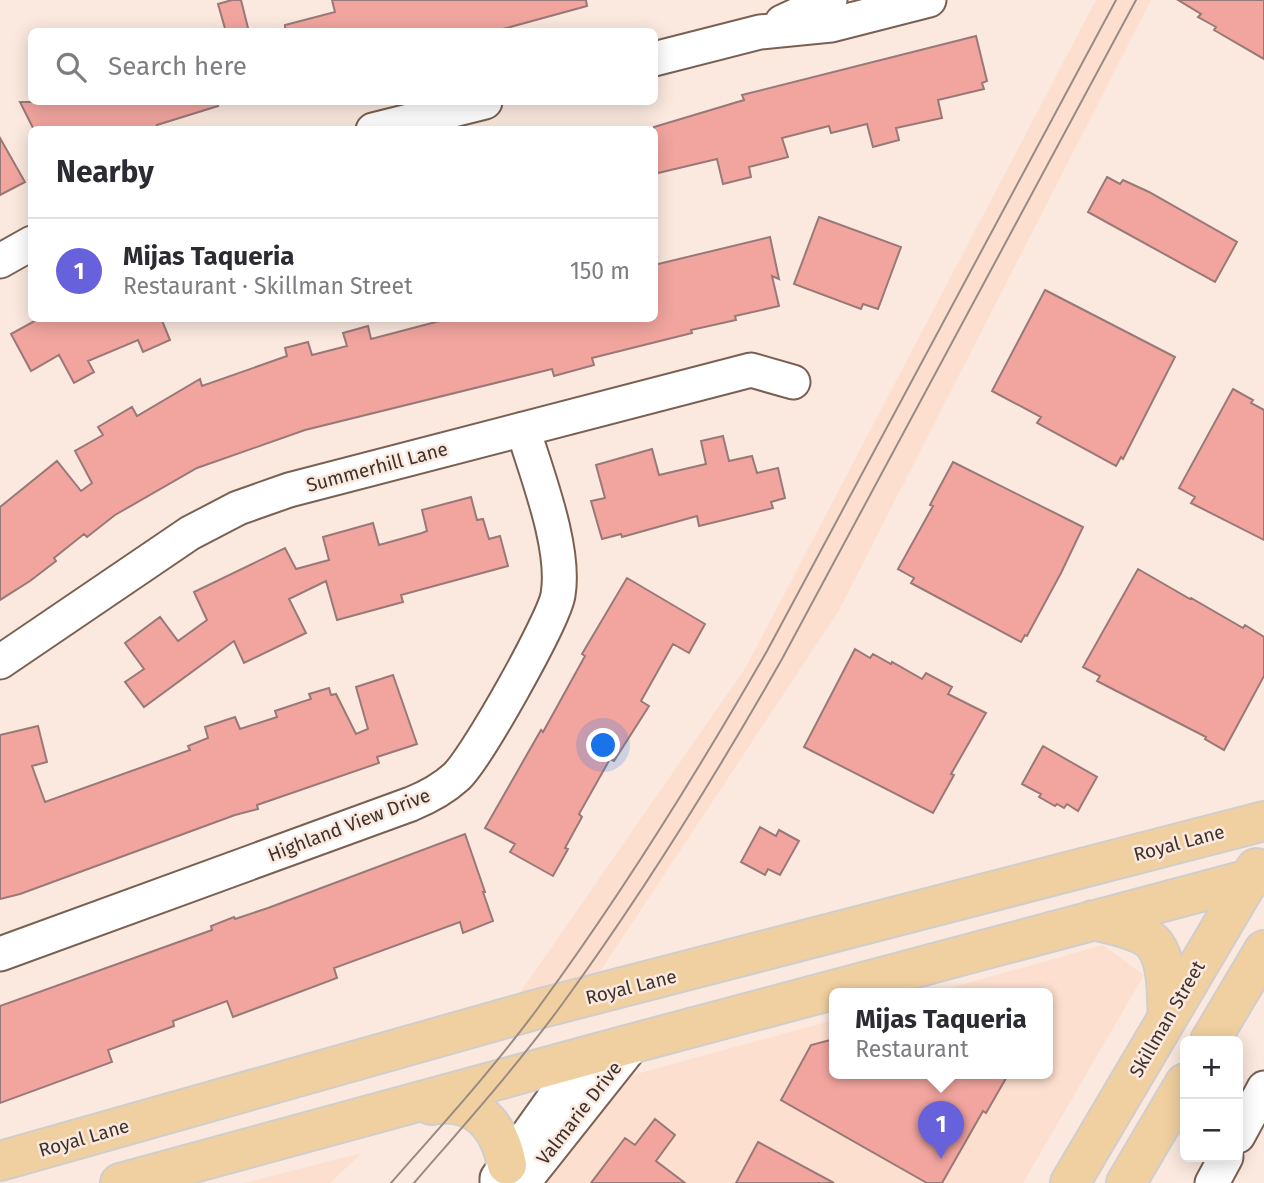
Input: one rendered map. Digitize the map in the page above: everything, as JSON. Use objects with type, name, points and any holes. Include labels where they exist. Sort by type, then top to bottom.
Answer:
[{"type":"main road","name":"Royal Lane","points":[[0,1161],[538,1009],[1264,821]]},
{"type":"main road","points":[[839,988],[1093,920],[1259,870]]},
{"type":"main road","name":"Skillman Street","points":[[1070,1183],[1259,870]]},
{"type":"main road","points":[[1093,920],[1138,934],[1155,945],[1163,966],[1168,1017]]},
{"type":"main road","points":[[583,1057],[607,1037],[653,1011],[779,976],[855,928]]},
{"type":"main road","points":[[1213,1036],[1264,950]]},
{"type":"main road","points":[[120,1183],[829,991]]},
{"type":"main road","points":[[1126,1183],[1180,1091]]},
{"type":"main road","points":[[370,1115],[447,1102],[476,1111],[495,1129],[504,1149],[509,1177]]},
{"type":"street","points":[[760,32],[831,0]]},
{"type":"street","points":[[658,58],[760,32],[831,25],[929,0]]},
{"type":"street","points":[[389,126],[473,105]]},
{"type":"street","points":[[0,261],[28,245]]},
{"type":"street","name":"Summerhill Lane","points":[[0,662],[190,533],[238,508],[289,490],[751,370],[793,382]]},
{"type":"street","name":"Highland View Drive","points":[[0,954],[411,804],[433,795],[458,775],[477,749],[541,636],[558,596],[557,552],[523,429]]},
{"type":"street","name":"Valmarie Drive","points":[[509,1177],[634,1043]]},
{"type":"street","name":"Valmarie Drive","points":[[509,1177],[583,1057]]},
{"type":"street","points":[[1243,1127],[1264,1088]]},
{"type":"street","points":[[1212,1183],[1223,1162]]},
{"type":"shaded area","points":[[1096,0],[1151,0],[838,612],[599,973],[519,994],[746,667]]},
{"type":"shaded area","points":[[1103,945],[1144,975],[1023,1183],[538,1183],[629,1076],[829,1021],[829,1079],[1053,1079],[1053,988],[950,988]]},
{"type":"shaded area","points":[[362,1153],[330,1183],[244,1183]]},
{"type":"building","points":[[241,0],[248,28],[225,28],[218,4]]},
{"type":"building","points":[[332,0],[586,0],[587,6],[507,28],[285,28],[285,25],[335,12]]},
{"type":"building","points":[[1178,0],[1264,0],[1264,59],[1214,30],[1216,27],[1198,17],[1201,14]]},
{"type":"building","points":[[976,36],[987,81],[982,83],[984,89],[938,100],[942,118],[896,128],[899,140],[873,147],[867,124],[831,133],[829,126],[782,138],[788,157],[749,167],[751,177],[723,184],[717,159],[658,173],[657,126],[744,100],[742,95]]},
{"type":"building","points":[[20,102],[28,102],[28,105],[218,106],[157,126],[32,126]]},
{"type":"building","points":[[0,138],[25,182],[0,195]]},
{"type":"building","points":[[1107,177],[1120,184],[1123,180],[1149,192],[1237,242],[1215,282],[1088,212]]},
{"type":"building","points":[[819,217],[901,247],[878,309],[863,304],[861,309],[794,284]]},
{"type":"building","points":[[770,237],[779,279],[772,276],[779,306],[735,316],[736,320],[691,330],[692,333],[592,358],[594,365],[554,376],[552,369],[305,430],[197,468],[115,515],[87,537],[84,534],[54,558],[56,561],[0,600],[0,507],[57,461],[81,491],[92,483],[75,451],[103,435],[98,427],[132,407],[137,416],[200,379],[202,386],[287,356],[285,348],[308,342],[312,355],[347,346],[343,333],[368,326],[371,339],[436,322],[658,322],[658,264]]},
{"type":"building","points":[[1045,290],[1175,357],[1123,459],[1121,457],[1116,466],[1037,423],[1041,417],[992,391]]},
{"type":"building","points":[[33,322],[163,322],[170,340],[143,352],[138,340],[88,361],[94,372],[74,383],[59,355],[31,371],[11,334]]},
{"type":"building","points":[[1233,389],[1253,400],[1251,403],[1264,410],[1264,540],[1191,503],[1195,497],[1179,488]]},
{"type":"building","points":[[723,436],[729,461],[752,456],[757,473],[778,468],[785,498],[771,502],[773,508],[699,526],[697,516],[622,537],[621,534],[602,539],[591,501],[605,498],[596,465],[652,449],[659,475],[706,464],[701,441]]},
{"type":"building","points":[[953,462],[1083,527],[1061,573],[1027,636],[1025,635],[1021,642],[911,583],[914,578],[898,569],[933,506],[930,505]]},
{"type":"building","points":[[471,497],[477,520],[483,519],[489,539],[500,536],[508,566],[401,595],[403,602],[337,620],[326,581],[289,599],[306,633],[244,663],[234,641],[144,707],[125,682],[144,669],[125,643],[160,617],[178,641],[207,620],[194,592],[285,548],[296,569],[329,560],[323,537],[373,523],[379,545],[422,533],[427,531],[422,510]]},
{"type":"building","points":[[1138,569],[1264,637],[1264,676],[1224,750],[1205,739],[1206,737],[1097,681],[1100,676],[1083,667]]},
{"type":"building","points":[[627,578],[705,624],[689,653],[673,644],[641,701],[649,706],[614,761],[610,759],[579,814],[582,817],[553,876],[510,852],[515,844],[485,828],[541,730],[543,732],[585,656],[582,654]]},
{"type":"building","points":[[855,649],[870,658],[873,654],[891,664],[892,662],[922,679],[926,673],[952,687],[948,694],[986,713],[951,774],[954,775],[933,813],[804,747]]},
{"type":"building","points":[[393,675],[417,744],[377,757],[379,763],[257,805],[258,809],[0,899],[0,735],[38,726],[47,762],[32,766],[45,802],[190,750],[188,746],[208,738],[205,727],[235,717],[240,729],[277,717],[275,711],[311,699],[309,694],[329,688],[331,695],[336,694],[356,734],[368,729],[356,687]]},
{"type":"building","points":[[1043,746],[1097,777],[1078,811],[1067,804],[1064,808],[1057,804],[1055,806],[1039,797],[1041,794],[1022,784]]},
{"type":"building","points":[[760,827],[776,836],[779,830],[799,841],[780,875],[768,869],[765,875],[741,862]]},
{"type":"building","points":[[465,834],[493,921],[463,933],[460,922],[334,968],[337,978],[233,1017],[227,1001],[173,1021],[174,1026],[108,1050],[112,1062],[0,1103],[0,1006],[212,930],[211,926],[234,917],[235,919],[268,908]]},
{"type":"building","points":[[829,1040],[829,1079],[1006,1079],[986,1113],[983,1111],[942,1183],[927,1183],[781,1100],[811,1045]]},
{"type":"building","points":[[655,1119],[675,1135],[656,1161],[685,1183],[591,1183],[625,1138],[635,1145]]},
{"type":"building","points":[[758,1142],[834,1183],[736,1183]]},
{"type":"tram line","points":[[391,1183],[521,1031],[629,877],[686,788],[767,651],[1116,0]]},
{"type":"tram line","points":[[414,1183],[509,1072],[563,1003],[650,877],[731,747],[782,659],[1136,0]]},
{"type":"place","name":"Mijas Taqueria","points":[[941,1159]]}]
